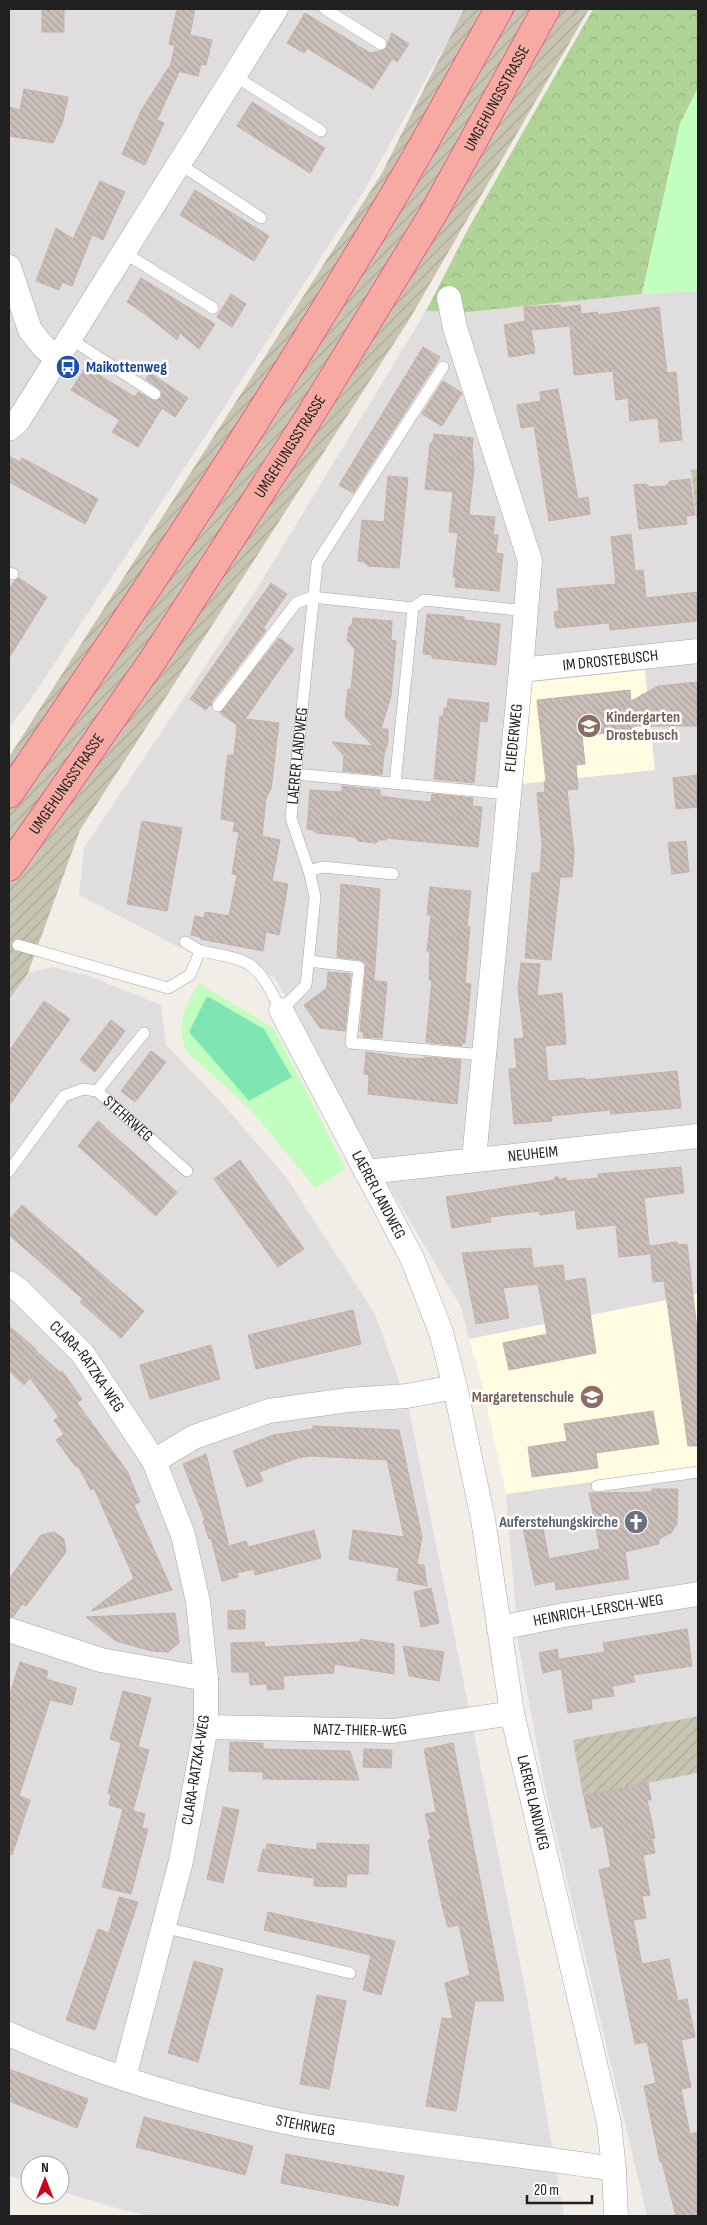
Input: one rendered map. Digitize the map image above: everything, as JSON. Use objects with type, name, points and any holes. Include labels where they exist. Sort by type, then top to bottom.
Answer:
[{"type":"highway","points":[[9,794],[113,642],[281,379],[394,195],[499,9]]},
{"type":"highway","name":"UMGEHUNGSSTRASSE","points":[[9,867],[155,657],[311,414],[433,214],[546,9]]},
{"type":"street","points":[[9,429],[18,420],[276,9]]},
{"type":"street","points":[[9,267],[30,330],[42,346],[56,358]]},
{"type":"street","name":"FLIEDERWEG","points":[[449,298],[446,329],[530,561],[522,670],[508,794],[474,1159]]},
{"type":"street","name":"IM DROSTEBUSCH","points":[[522,670],[698,651]]},
{"type":"street","name":"LAERER LANDWEG","points":[[281,1010],[412,1258],[441,1332],[455,1387],[483,1519],[512,1713],[609,2123],[614,2169],[616,2216]]},
{"type":"street","name":"NEUHEIM","points":[[366,1172],[698,1136]]},
{"type":"street","name":"CLARA-RATZKA-WEG","points":[[9,1283],[20,1291],[83,1354],[154,1461],[184,1540],[198,1602],[206,1679],[206,1728],[182,1860],[124,2077]]},
{"type":"street","points":[[154,1461],[194,1438],[269,1411],[348,1400],[407,1396],[455,1387]]},
{"type":"street","name":"HEINRICH-LERSCH-WEG","points":[[499,1628],[564,1615],[698,1594]]},
{"type":"street","points":[[9,1630],[101,1660],[206,1679]]},
{"type":"street","name":"NATZ-THIER-WEG","points":[[206,1728],[393,1731],[512,1713]]},
{"type":"street","name":"STEHRWEG","points":[[9,2034],[46,2051],[206,2103],[297,2124],[440,2146],[614,2169]]},
{"type":"lane","points":[[325,9],[381,44]]},
{"type":"lane","points":[[235,76],[321,130]]},
{"type":"lane","points":[[178,163],[261,218]]},
{"type":"lane","points":[[124,252],[214,308]]},
{"type":"lane","points":[[69,338],[155,394]]},
{"type":"lane","name":"LAERER LANDWEG","points":[[200,951],[226,956],[249,964],[268,986],[281,1010],[306,985],[315,896],[309,871],[291,818],[316,563],[443,367]]},
{"type":"lane","points":[[218,706],[296,603],[312,598],[413,608],[424,600],[526,610]]},
{"type":"lane","points":[[395,783],[413,608]]},
{"type":"lane","points":[[295,774],[508,794]]},
{"type":"lane","points":[[309,871],[323,867],[393,874]]},
{"type":"lane","points":[[18,945],[168,988],[190,975],[200,951],[186,942]]},
{"type":"lane","points":[[309,961],[359,967],[351,1043],[484,1055]]},
{"type":"lane","points":[[97,1091],[144,1032]]},
{"type":"lane","name":"STEHRWEG","points":[[9,1171],[64,1096],[83,1089],[97,1091],[187,1171]]},
{"type":"lane","points":[[596,1486],[698,1472]]},
{"type":"lane","points":[[163,1927],[350,1973]]},
{"type":"shaded area","points":[[9,9],[465,9],[362,194],[197,449],[30,700],[9,727]]},
{"type":"shaded area","points":[[464,9],[589,9],[409,320],[80,830],[28,973],[9,1000],[9,757],[382,173]]},
{"type":"shaded area","points":[[698,291],[698,469],[691,471],[698,532],[698,1294],[469,1339],[461,1307],[364,1144],[306,1031],[274,977],[177,946],[79,895],[84,848],[263,579],[426,311],[468,312],[642,294]]},
{"type":"shaded area","points":[[698,469],[698,532],[691,470]]},
{"type":"shaded area","name":"Kindergarten Drostebusch","points":[[645,670],[655,770],[521,784],[532,682]]},
{"type":"shaded area","points":[[492,819],[499,820],[493,878],[486,878]]},
{"type":"shaded area","points":[[52,967],[86,975],[161,1005],[166,1045],[222,1103],[285,1176],[375,1314],[409,1410],[526,1993],[564,2216],[151,2216],[123,2210],[70,2194],[70,2155],[20,2155],[20,2179],[9,2176],[9,1001],[28,973]]},
{"type":"shaded area","name":"Margaretenschule","points":[[698,1294],[698,1467],[506,1494],[481,1378],[469,1339]]},
{"type":"shaded area","points":[[698,1467],[698,1716],[574,1740],[584,1796],[698,1773],[698,2216],[647,2216],[544,1783],[519,1648],[506,1494]]},
{"type":"shaded area","points":[[698,1716],[698,1773],[583,1796],[573,1740]]},
{"type":"green space","points":[[593,9],[698,9],[698,88],[680,124],[642,294],[468,312],[426,311],[468,229]]},
{"type":"green space","points":[[698,88],[698,291],[642,294],[680,124]]},
{"type":"green space","points":[[199,983],[274,1028],[346,1169],[315,1188],[250,1109],[187,1052],[182,1033],[183,1016]]},
{"type":"green space","points":[[207,996],[264,1029],[292,1077],[249,1101],[189,1032]]},
{"type":"building","points":[[42,9],[64,9],[64,32],[42,32]]},
{"type":"building","points":[[177,9],[195,9],[190,35],[212,40],[206,65],[201,64],[198,76],[177,71],[179,72],[157,120],[164,123],[145,165],[122,154],[142,109],[170,67],[175,46],[169,44]]},
{"type":"building","points":[[305,13],[370,53],[385,50],[392,33],[409,44],[397,62],[392,59],[373,89],[307,48],[304,53],[287,43]]},
{"type":"building","points":[[24,89],[68,97],[63,121],[53,143],[9,136],[9,107],[20,110]]},
{"type":"building","points":[[252,102],[325,148],[310,173],[237,126]]},
{"type":"building","points":[[100,181],[125,192],[103,240],[92,235],[72,286],[62,282],[59,290],[36,281],[56,228],[73,239]]},
{"type":"building","points":[[195,190],[269,236],[254,261],[180,215]]},
{"type":"building","points":[[141,278],[215,324],[199,349],[180,333],[177,340],[127,302]]},
{"type":"building","points":[[231,294],[246,304],[232,327],[217,317]]},
{"type":"building","points":[[560,305],[561,308],[580,305],[581,314],[598,312],[597,315],[659,307],[667,373],[676,372],[682,440],[660,442],[658,418],[630,421],[628,398],[616,400],[613,371],[574,375],[570,326],[531,330],[535,353],[509,357],[504,325],[525,321],[524,307]]},
{"type":"building","points":[[423,347],[440,357],[353,493],[339,485]]},
{"type":"building","points":[[86,367],[135,397],[138,392],[154,401],[162,398],[161,390],[146,379],[150,373],[188,398],[175,417],[162,408],[138,447],[112,432],[120,420],[71,390]]},
{"type":"building","points":[[443,381],[462,393],[442,426],[422,414]]},
{"type":"building","points":[[558,389],[578,499],[588,497],[590,514],[549,521],[534,426],[521,428],[517,405],[541,401],[540,392]]},
{"type":"building","points":[[434,434],[473,438],[474,469],[469,515],[495,517],[493,535],[498,535],[496,553],[503,554],[499,591],[455,587],[456,577],[453,577],[458,533],[449,532],[453,492],[425,489],[430,444],[433,441]]},
{"type":"building","points":[[9,456],[20,462],[22,458],[98,499],[85,524],[9,482]]},
{"type":"building","points":[[388,476],[408,478],[399,568],[368,566],[364,562],[358,561],[362,520],[384,522]]},
{"type":"building","points":[[690,479],[695,515],[686,516],[687,524],[639,529],[634,485],[666,486],[670,481]]},
{"type":"building","points":[[631,534],[635,571],[643,570],[646,598],[698,592],[698,621],[610,630],[609,623],[556,628],[554,612],[559,611],[557,589],[616,584],[611,537]]},
{"type":"building","points":[[19,578],[47,597],[9,658],[9,590],[14,581]]},
{"type":"building","points":[[271,583],[287,594],[263,628],[266,630],[212,701],[211,706],[209,705],[206,710],[190,699]]},
{"type":"building","points":[[427,614],[464,617],[464,620],[500,624],[496,665],[432,658],[432,655],[423,654]]},
{"type":"building","points":[[353,618],[392,621],[391,640],[396,641],[391,696],[381,729],[388,729],[388,742],[384,755],[382,775],[343,771],[344,756],[332,742],[373,746],[345,717],[348,689],[351,690],[355,649],[347,640]]},
{"type":"building","points":[[279,638],[294,649],[245,719],[279,723],[271,789],[266,798],[262,836],[280,840],[272,881],[288,884],[279,935],[266,932],[263,951],[200,939],[201,937],[191,935],[195,916],[204,918],[205,912],[229,916],[237,875],[232,874],[239,832],[233,831],[235,822],[221,819],[228,755],[234,755],[237,725],[220,713]]},
{"type":"building","points":[[698,682],[698,726],[634,726],[634,730],[582,736],[585,764],[576,765],[578,789],[567,790],[574,853],[572,877],[560,877],[551,960],[525,958],[532,873],[540,873],[542,844],[537,793],[545,792],[544,782],[546,781],[537,700],[630,690],[631,701],[658,686]]},
{"type":"building","points":[[448,699],[489,703],[487,722],[480,721],[474,783],[434,779],[440,716],[443,717]]},
{"type":"building","points":[[698,775],[698,807],[676,809],[673,778]]},
{"type":"building","points":[[342,786],[380,790],[380,796],[409,800],[431,802],[432,794],[473,798],[472,806],[482,807],[478,847],[386,838],[386,840],[379,840],[376,843],[358,841],[355,837],[316,833],[313,830],[307,829],[310,790],[342,792]]},
{"type":"building","points":[[142,821],[182,828],[167,911],[127,904]]},
{"type":"building","points":[[686,841],[689,872],[672,874],[668,843]]},
{"type":"building","points":[[341,884],[380,889],[374,981],[387,982],[382,1038],[363,1037],[364,1032],[360,1032],[366,964],[360,960],[337,957]]},
{"type":"building","points":[[430,887],[471,891],[467,927],[470,927],[465,983],[471,984],[465,1043],[462,1043],[462,1046],[426,1042],[432,980],[429,980],[430,953],[427,951],[431,915],[427,915]]},
{"type":"building","points":[[521,963],[540,964],[537,996],[562,993],[566,1044],[545,1046],[548,1081],[585,1078],[585,1080],[677,1071],[681,1108],[611,1114],[610,1110],[551,1116],[552,1121],[514,1124],[509,1069],[517,1068],[514,1039],[524,1038],[518,989]]},
{"type":"building","points":[[328,972],[351,974],[345,1031],[320,1028],[304,1005],[327,988]]},
{"type":"building","points":[[44,1001],[70,1019],[9,1106],[9,1051]]},
{"type":"building","points":[[111,1020],[125,1031],[95,1072],[80,1060]]},
{"type":"building","points":[[151,1051],[166,1062],[135,1102],[121,1091]]},
{"type":"building","points":[[366,1052],[405,1058],[424,1059],[424,1057],[461,1060],[457,1104],[368,1094],[369,1075],[364,1074]]},
{"type":"building","points":[[98,1121],[177,1192],[156,1216],[78,1146]]},
{"type":"building","points":[[240,1160],[304,1249],[278,1267],[214,1179]]},
{"type":"building","points":[[681,1167],[684,1193],[644,1198],[650,1254],[619,1257],[616,1225],[577,1229],[575,1210],[540,1215],[539,1211],[490,1217],[491,1222],[452,1228],[446,1197],[554,1180],[556,1176],[560,1179],[566,1178],[566,1181],[599,1178],[598,1174]]},
{"type":"building","points":[[22,1205],[144,1311],[121,1338],[80,1302],[83,1299],[9,1235],[9,1220]]},
{"type":"building","points":[[677,1242],[677,1245],[687,1244],[698,1337],[698,1446],[688,1446],[664,1281],[653,1282],[650,1246]]},
{"type":"building","points":[[531,1248],[533,1268],[563,1265],[565,1281],[585,1278],[596,1353],[509,1370],[503,1343],[547,1334],[538,1284],[503,1288],[509,1318],[476,1324],[462,1253]]},
{"type":"building","points":[[353,1310],[361,1344],[256,1369],[248,1335]]},
{"type":"building","points":[[9,1326],[61,1373],[62,1371],[82,1399],[77,1403],[127,1471],[140,1502],[134,1505],[172,1590],[91,1611],[134,1578],[94,1488],[91,1490],[78,1466],[76,1467],[56,1440],[64,1434],[54,1420],[59,1417],[30,1378],[24,1385],[9,1371]]},
{"type":"building","points":[[211,1345],[220,1379],[150,1399],[140,1365]]},
{"type":"building","points":[[653,1411],[659,1444],[596,1453],[598,1468],[532,1477],[528,1447],[567,1441],[564,1424]]},
{"type":"building","points":[[313,1426],[399,1430],[422,1537],[417,1564],[424,1565],[427,1586],[397,1580],[399,1568],[349,1559],[353,1530],[404,1537],[387,1460],[311,1456],[298,1458],[259,1472],[263,1481],[247,1487],[233,1451],[273,1435],[313,1429]]},
{"type":"building","points":[[206,1454],[229,1546],[246,1541],[248,1547],[314,1530],[321,1558],[255,1575],[254,1569],[237,1573],[238,1577],[222,1581],[211,1538],[209,1539],[203,1521],[205,1520],[183,1464]]},
{"type":"building","points":[[652,1489],[678,1489],[677,1524],[671,1533],[659,1539],[659,1544],[625,1552],[629,1579],[556,1590],[555,1581],[535,1585],[522,1523],[541,1518],[549,1559],[600,1549],[589,1493],[652,1492]]},
{"type":"building","points":[[54,1532],[64,1539],[66,1552],[26,1606],[22,1604],[13,1617],[9,1617],[9,1579],[41,1535]]},
{"type":"building","points":[[431,1588],[439,1623],[421,1627],[414,1592]]},
{"type":"building","points":[[245,1610],[245,1629],[228,1629],[228,1611]]},
{"type":"building","points":[[175,1613],[179,1643],[168,1652],[151,1651],[116,1641],[86,1617]]},
{"type":"building","points":[[687,1629],[692,1666],[633,1675],[635,1682],[612,1686],[614,1696],[591,1699],[592,1709],[568,1713],[560,1659],[605,1652],[603,1643]]},
{"type":"building","points":[[360,1639],[394,1644],[394,1674],[334,1664],[334,1673],[283,1676],[284,1689],[267,1690],[267,1684],[250,1685],[249,1672],[232,1672],[231,1643],[264,1642],[265,1647],[360,1642]]},
{"type":"building","points":[[403,1646],[444,1652],[439,1681],[409,1676]]},
{"type":"building","points":[[557,1649],[561,1669],[543,1673],[539,1653]]},
{"type":"building","points":[[20,1662],[48,1671],[46,1679],[76,1688],[72,1705],[50,1700],[19,1796],[30,1800],[12,1855],[9,1854],[9,1697]]},
{"type":"building","points":[[123,1691],[151,1698],[138,1747],[149,1750],[133,1811],[145,1814],[142,1828],[148,1829],[131,1894],[102,1887],[123,1809],[109,1805],[111,1794],[108,1793],[121,1743],[110,1739]]},
{"type":"building","points":[[230,1742],[263,1743],[263,1749],[350,1751],[359,1780],[263,1779],[263,1772],[229,1771]]},
{"type":"building","points":[[453,1743],[504,2001],[475,2001],[456,2111],[426,2106],[442,2018],[453,2019],[445,1983],[470,1975],[459,1925],[448,1927],[442,1906],[428,1840],[431,1839],[425,1814],[436,1812],[424,1749]]},
{"type":"building","points":[[364,1749],[392,1750],[391,1768],[363,1767]]},
{"type":"building","points":[[648,1783],[651,1800],[647,1800],[655,1838],[652,1839],[655,1853],[643,1855],[650,1895],[642,1896],[646,1918],[633,1920],[642,1964],[669,1959],[678,2001],[687,1999],[695,2037],[681,2040],[691,2087],[681,2089],[690,2134],[698,2132],[698,2216],[676,2216],[662,2162],[660,2162],[644,2086],[656,2083],[647,2042],[635,2044],[599,1870],[611,1867],[603,1826],[591,1828],[584,1796]]},
{"type":"building","points":[[223,1807],[239,1810],[223,1883],[207,1879]]},
{"type":"building","points":[[317,1843],[369,1845],[368,1874],[347,1874],[346,1887],[314,1886],[314,1878],[258,1871],[263,1849],[266,1850],[267,1844],[317,1850]]},
{"type":"building","points":[[119,1897],[138,1902],[95,2030],[66,2020],[98,1929],[109,1933]]},
{"type":"building","points":[[268,1912],[395,1941],[381,1995],[363,1990],[371,1955],[264,1930]]},
{"type":"building","points":[[194,1961],[223,1969],[198,2062],[168,2053]]},
{"type":"building","points":[[317,1995],[346,2001],[329,2089],[300,2084]]},
{"type":"building","points":[[9,2069],[88,2099],[77,2128],[9,2101]]},
{"type":"building","points":[[144,2117],[253,2146],[245,2175],[136,2147]]},
{"type":"building","points":[[286,2154],[404,2176],[398,2206],[281,2183]]},
{"type":"place","name":"Maikottenweg","points":[[68,367]]},
{"type":"place","name":"Kindergarten Drostebusch","points":[[589,726]]},
{"type":"place","name":"Margaretenschule","points":[[592,1397]]},
{"type":"place","name":"Auferstehungskirche","points":[[636,1522]]}]
